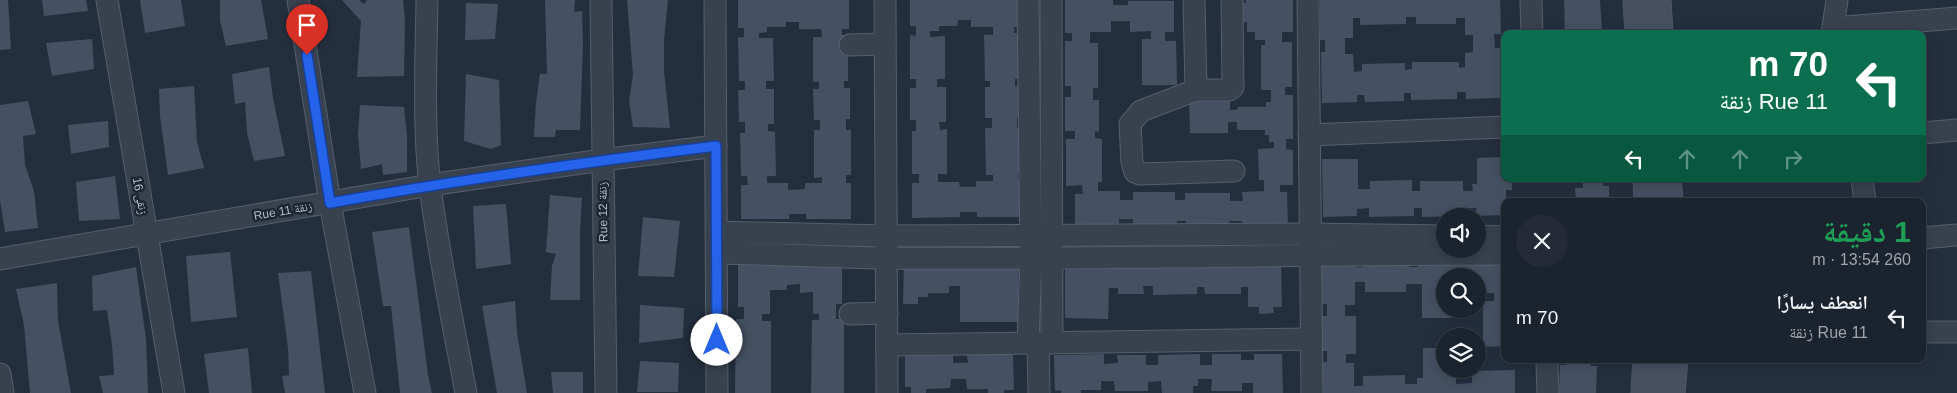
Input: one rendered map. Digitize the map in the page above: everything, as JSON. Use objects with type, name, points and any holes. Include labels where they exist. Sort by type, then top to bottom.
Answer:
[{"type":"street","name":"زنقى 16","points":[[107,0],[174,393]]},
{"type":"street","points":[[298,0],[330,203],[365,393]]},
{"type":"street","points":[[427,0],[426,93],[430,185],[466,393]]},
{"type":"street","name":"Rue 12 زنقة","points":[[600,0],[606,393]]},
{"type":"street","points":[[715,0],[716,393]]},
{"type":"street","points":[[885,0],[887,393]]},
{"type":"street","points":[[1028,0],[1041,247]]},
{"type":"street","points":[[1040,393],[1041,247],[1051,0]]},
{"type":"street","points":[[1194,0],[1196,90]]},
{"type":"street","points":[[1232,0],[1233,87],[1229,90],[1196,90],[1141,110],[1130,124],[1132,167],[1135,172],[1140,174],[1234,171]]},
{"type":"street","points":[[1308,0],[1312,393]]},
{"type":"street","points":[[1531,0],[1532,30]]},
{"type":"street","points":[[1637,0],[1639,30]]},
{"type":"street","points":[[1657,0],[1659,30]]},
{"type":"street","points":[[1833,30],[1838,0]]},
{"type":"street","points":[[1843,30],[1957,18]]},
{"type":"street","points":[[850,45],[885,44]]},
{"type":"street","points":[[1309,135],[1501,127]]},
{"type":"street","points":[[1926,133],[1957,130]]},
{"type":"street","name":"Rue 11 زنقة","points":[[0,260],[430,185],[602,160],[716,146]]},
{"type":"street","points":[[1647,182],[1648,198]]},
{"type":"street","points":[[1667,182],[1669,198]]},
{"type":"street","points":[[1862,182],[1865,198]]},
{"type":"street","points":[[1926,238],[1957,235]]},
{"type":"street","points":[[717,242],[886,236],[1041,247]]},
{"type":"street","points":[[1486,236],[1501,237]]},
{"type":"street","points":[[717,242],[887,258],[1041,247],[1310,244],[1436,237]]},
{"type":"street","points":[[1310,244],[1501,254]]},
{"type":"street","points":[[850,314],[887,313]]},
{"type":"street","points":[[1926,332],[1957,332]]},
{"type":"street","points":[[887,345],[1310,339]]},
{"type":"street","points":[[1645,393],[1647,363]]},
{"type":"street","points":[[1671,393],[1674,363]]},
{"type":"street","points":[[1548,364],[1548,393]]},
{"type":"street","points":[[0,374],[3,393]]},
{"type":"building","points":[[0,0],[8,0],[11,49],[0,50]]},
{"type":"building","points":[[42,0],[86,0],[88,11],[44,16]]},
{"type":"building","points":[[140,0],[181,0],[185,26],[145,33]]},
{"type":"building","points":[[220,0],[261,0],[268,39],[226,46],[220,20]]},
{"type":"building","points":[[342,0],[359,0],[364,4],[367,0],[403,0],[405,21],[404,76],[357,77],[361,21]]},
{"type":"building","points":[[545,0],[575,0],[574,12],[582,11],[583,42],[580,130],[556,130],[555,137],[534,137],[540,74],[547,74]]},
{"type":"building","points":[[627,0],[668,0],[664,40],[664,71],[670,128],[633,127],[629,101],[633,75]]},
{"type":"building","points":[[738,0],[849,0],[849,29],[842,29],[842,35],[848,35],[848,81],[844,81],[844,88],[850,88],[850,119],[846,119],[846,130],[851,130],[851,175],[846,175],[846,183],[851,183],[851,219],[806,219],[806,214],[789,214],[789,219],[741,219],[741,185],[748,185],[747,176],[741,176],[740,133],[745,133],[745,122],[739,122],[738,90],[745,90],[745,81],[739,81],[738,38],[744,37],[744,28],[738,28]],"holes":[[[786,22],[799,22],[799,29],[821,29],[822,37],[813,37],[813,82],[819,82],[819,89],[813,89],[814,120],[820,120],[820,130],[814,130],[814,178],[822,177],[822,183],[805,183],[805,189],[788,190],[788,183],[767,183],[767,176],[776,176],[775,132],[768,131],[768,124],[774,124],[774,89],[766,89],[766,81],[774,81],[773,38],[759,38],[759,33],[767,32],[767,27],[786,27]]]},
{"type":"building","points":[[910,0],[1020,0],[1020,27],[1014,27],[1014,33],[1020,33],[1020,79],[1015,79],[1015,86],[1021,86],[1021,117],[1017,117],[1017,128],[1022,128],[1022,173],[1018,173],[1018,181],[1022,180],[1022,217],[977,217],[977,212],[960,212],[960,217],[912,218],[912,183],[919,183],[919,174],[912,174],[912,131],[916,131],[916,120],[910,120],[910,88],[916,88],[916,79],[910,79],[910,35],[916,36],[916,26],[910,26]],"holes":[[[958,20],[971,20],[971,27],[993,27],[993,35],[984,35],[985,81],[990,81],[990,87],[985,87],[985,118],[992,118],[992,128],[985,128],[986,175],[993,175],[993,181],[976,181],[976,187],[960,187],[959,182],[938,182],[938,174],[947,174],[947,129],[940,130],[939,122],[946,122],[946,87],[937,87],[937,79],[945,79],[945,36],[930,37],[930,31],[939,31],[939,26],[957,26]]]},
{"type":"building","points":[[1065,0],[1113,0],[1113,5],[1128,5],[1128,1],[1174,1],[1174,32],[1165,32],[1165,41],[1176,41],[1177,85],[1142,85],[1142,39],[1151,39],[1151,31],[1130,32],[1130,21],[1111,21],[1111,32],[1090,32],[1090,43],[1098,43],[1098,88],[1093,88],[1093,100],[1099,100],[1099,132],[1095,131],[1095,138],[1102,139],[1102,182],[1098,182],[1098,191],[1120,191],[1120,200],[1133,200],[1133,192],[1175,192],[1175,200],[1185,200],[1185,193],[1230,193],[1230,201],[1243,201],[1242,192],[1264,191],[1264,180],[1259,180],[1258,149],[1274,148],[1274,142],[1269,142],[1269,135],[1265,135],[1265,130],[1237,130],[1237,122],[1228,122],[1228,133],[1190,133],[1189,98],[1230,98],[1230,110],[1237,110],[1238,107],[1266,107],[1266,102],[1271,102],[1271,90],[1261,90],[1261,45],[1265,45],[1265,40],[1255,40],[1255,32],[1247,32],[1247,22],[1237,22],[1237,3],[1246,3],[1246,0],[1293,0],[1293,32],[1282,32],[1282,42],[1292,42],[1292,87],[1285,87],[1285,95],[1293,95],[1293,139],[1286,139],[1286,149],[1293,150],[1293,185],[1280,185],[1280,192],[1287,192],[1288,227],[1243,227],[1242,221],[1229,221],[1229,227],[1186,227],[1186,221],[1177,221],[1177,226],[1133,227],[1133,219],[1119,219],[1119,226],[1075,226],[1075,194],[1083,194],[1082,185],[1066,186],[1066,139],[1075,139],[1075,131],[1065,131],[1065,97],[1071,97],[1071,86],[1065,86],[1065,41],[1072,41],[1072,33],[1065,33]]},
{"type":"building","points":[[1320,0],[1500,0],[1501,34],[1494,34],[1495,48],[1500,48],[1500,98],[1466,99],[1466,92],[1457,92],[1457,99],[1411,100],[1411,93],[1404,93],[1404,101],[1365,102],[1364,95],[1357,95],[1357,102],[1322,103],[1321,52],[1325,52],[1325,40],[1320,40]],"holes":[[[1406,17],[1416,17],[1416,24],[1456,24],[1456,18],[1465,18],[1465,35],[1473,35],[1473,52],[1465,53],[1465,67],[1459,68],[1459,62],[1412,62],[1412,69],[1405,70],[1405,63],[1362,64],[1362,71],[1354,72],[1353,54],[1345,54],[1345,38],[1353,38],[1353,18],[1360,18],[1360,25],[1406,24]]]},
{"type":"building","points":[[1564,0],[1600,0],[1602,30],[1565,30]]},
{"type":"building","points":[[466,3],[498,4],[495,39],[465,40]]},
{"type":"building","points":[[92,39],[94,69],[52,76],[46,43]]},
{"type":"building","points":[[269,67],[273,98],[285,156],[254,161],[247,133],[245,102],[235,104],[232,74]]},
{"type":"building","points":[[466,74],[499,80],[501,145],[491,149],[464,141]]},
{"type":"building","points":[[194,86],[197,142],[204,168],[168,175],[160,116],[159,89]]},
{"type":"building","points":[[28,101],[36,134],[23,136],[25,165],[34,191],[38,228],[5,232],[0,200],[0,105]]},
{"type":"building","points":[[360,105],[404,107],[407,136],[407,172],[383,175],[382,164],[361,169],[358,135]]},
{"type":"building","points":[[108,121],[109,147],[71,154],[68,125]]},
{"type":"building","points":[[1501,157],[1501,182],[1512,182],[1512,190],[1506,190],[1506,198],[1501,198],[1501,215],[1486,216],[1486,208],[1436,208],[1436,217],[1422,217],[1422,208],[1414,208],[1414,216],[1369,217],[1369,208],[1357,209],[1357,216],[1323,217],[1322,159],[1358,159],[1358,189],[1370,189],[1370,181],[1412,180],[1412,191],[1420,191],[1420,181],[1463,181],[1463,191],[1473,191],[1472,184],[1477,184],[1477,158]]},
{"type":"building","points":[[115,176],[120,219],[79,221],[76,182]]},
{"type":"building","points":[[1583,182],[1603,182],[1603,186],[1609,186],[1609,198],[1576,198],[1575,188],[1583,188]]},
{"type":"building","points":[[550,195],[582,198],[580,300],[550,300],[552,266],[556,254],[546,252]]},
{"type":"building","points":[[506,204],[511,264],[476,269],[473,206]]},
{"type":"building","points":[[643,217],[680,221],[674,277],[638,276]]},
{"type":"building","points":[[409,227],[432,393],[400,393],[391,306],[383,306],[372,232]]},
{"type":"building","points":[[230,252],[237,317],[191,322],[186,256]]},
{"type":"building","points":[[842,257],[842,304],[836,304],[836,319],[844,319],[844,393],[811,393],[812,320],[819,320],[819,314],[813,314],[813,292],[800,293],[800,284],[787,285],[787,290],[770,290],[770,314],[762,314],[762,321],[771,321],[771,393],[735,393],[736,319],[744,319],[744,307],[738,307],[738,258]]},
{"type":"building","points":[[1501,257],[1501,346],[1486,347],[1486,328],[1483,328],[1483,318],[1486,318],[1486,301],[1494,301],[1494,293],[1486,293],[1486,268],[1436,268],[1436,318],[1422,318],[1422,284],[1406,284],[1406,292],[1365,292],[1365,282],[1355,282],[1355,305],[1345,305],[1345,316],[1356,316],[1356,354],[1346,354],[1346,363],[1354,363],[1354,386],[1363,386],[1363,376],[1405,375],[1405,384],[1417,384],[1417,378],[1423,378],[1423,348],[1436,348],[1436,378],[1456,378],[1456,384],[1472,383],[1472,378],[1486,378],[1486,371],[1515,370],[1515,393],[1321,393],[1321,362],[1327,362],[1327,351],[1320,351],[1320,316],[1327,316],[1327,304],[1321,304],[1321,259],[1357,258],[1356,267],[1362,267],[1363,259],[1409,258],[1409,267],[1418,267],[1417,258],[1457,258],[1457,265],[1472,265],[1472,258]]},
{"type":"building","points":[[1240,258],[1240,267],[1249,267],[1249,259],[1281,259],[1282,307],[1273,307],[1274,313],[1259,314],[1259,307],[1248,307],[1248,287],[1241,287],[1241,294],[1205,294],[1204,287],[1197,287],[1197,294],[1153,295],[1153,286],[1143,286],[1144,294],[1118,294],[1118,288],[1109,288],[1108,319],[1065,318],[1065,262],[1143,259],[1143,268],[1197,259],[1197,268],[1205,268],[1205,259]]},
{"type":"building","points":[[904,260],[1019,261],[1018,322],[960,322],[960,286],[949,286],[949,293],[928,293],[928,297],[918,297],[918,304],[903,304]]},
{"type":"building","points":[[136,267],[146,339],[148,393],[103,393],[99,376],[114,375],[112,345],[107,310],[93,311],[92,276]]},
{"type":"building","points":[[311,271],[325,393],[285,393],[282,376],[289,375],[288,348],[278,273]]},
{"type":"building","points":[[57,283],[58,321],[71,393],[30,393],[24,325],[16,289]]},
{"type":"building","points":[[515,301],[517,333],[527,393],[497,393],[482,306]]},
{"type":"building","points":[[640,305],[684,308],[683,338],[639,343]]},
{"type":"building","points":[[248,348],[252,393],[209,393],[204,354]]},
{"type":"building","points":[[905,353],[953,353],[953,363],[968,363],[967,355],[1013,354],[1014,390],[1004,390],[1004,393],[988,393],[988,389],[967,389],[966,379],[951,379],[950,388],[926,389],[926,393],[911,393],[911,387],[905,387]]},
{"type":"building","points":[[1104,354],[1104,364],[1118,363],[1117,355],[1146,355],[1146,365],[1158,365],[1158,355],[1200,354],[1200,365],[1212,365],[1212,354],[1241,354],[1241,360],[1254,360],[1254,354],[1282,354],[1283,393],[1253,393],[1253,383],[1242,383],[1242,391],[1211,391],[1212,379],[1198,379],[1198,386],[1193,386],[1193,393],[1162,393],[1161,381],[1148,382],[1148,391],[1115,391],[1114,381],[1101,381],[1101,390],[1081,390],[1081,393],[1061,393],[1061,390],[1055,391],[1054,355]]},
{"type":"building","points":[[640,361],[679,363],[678,392],[637,392]]},
{"type":"building","points":[[1567,363],[1591,363],[1591,366],[1597,366],[1596,393],[1559,393],[1560,365],[1567,365]]},
{"type":"building","points":[[551,372],[583,372],[583,393],[553,393]]},
{"type":"route","points":[[307,55],[330,203],[430,185],[602,160],[716,146],[717,340]]}]
